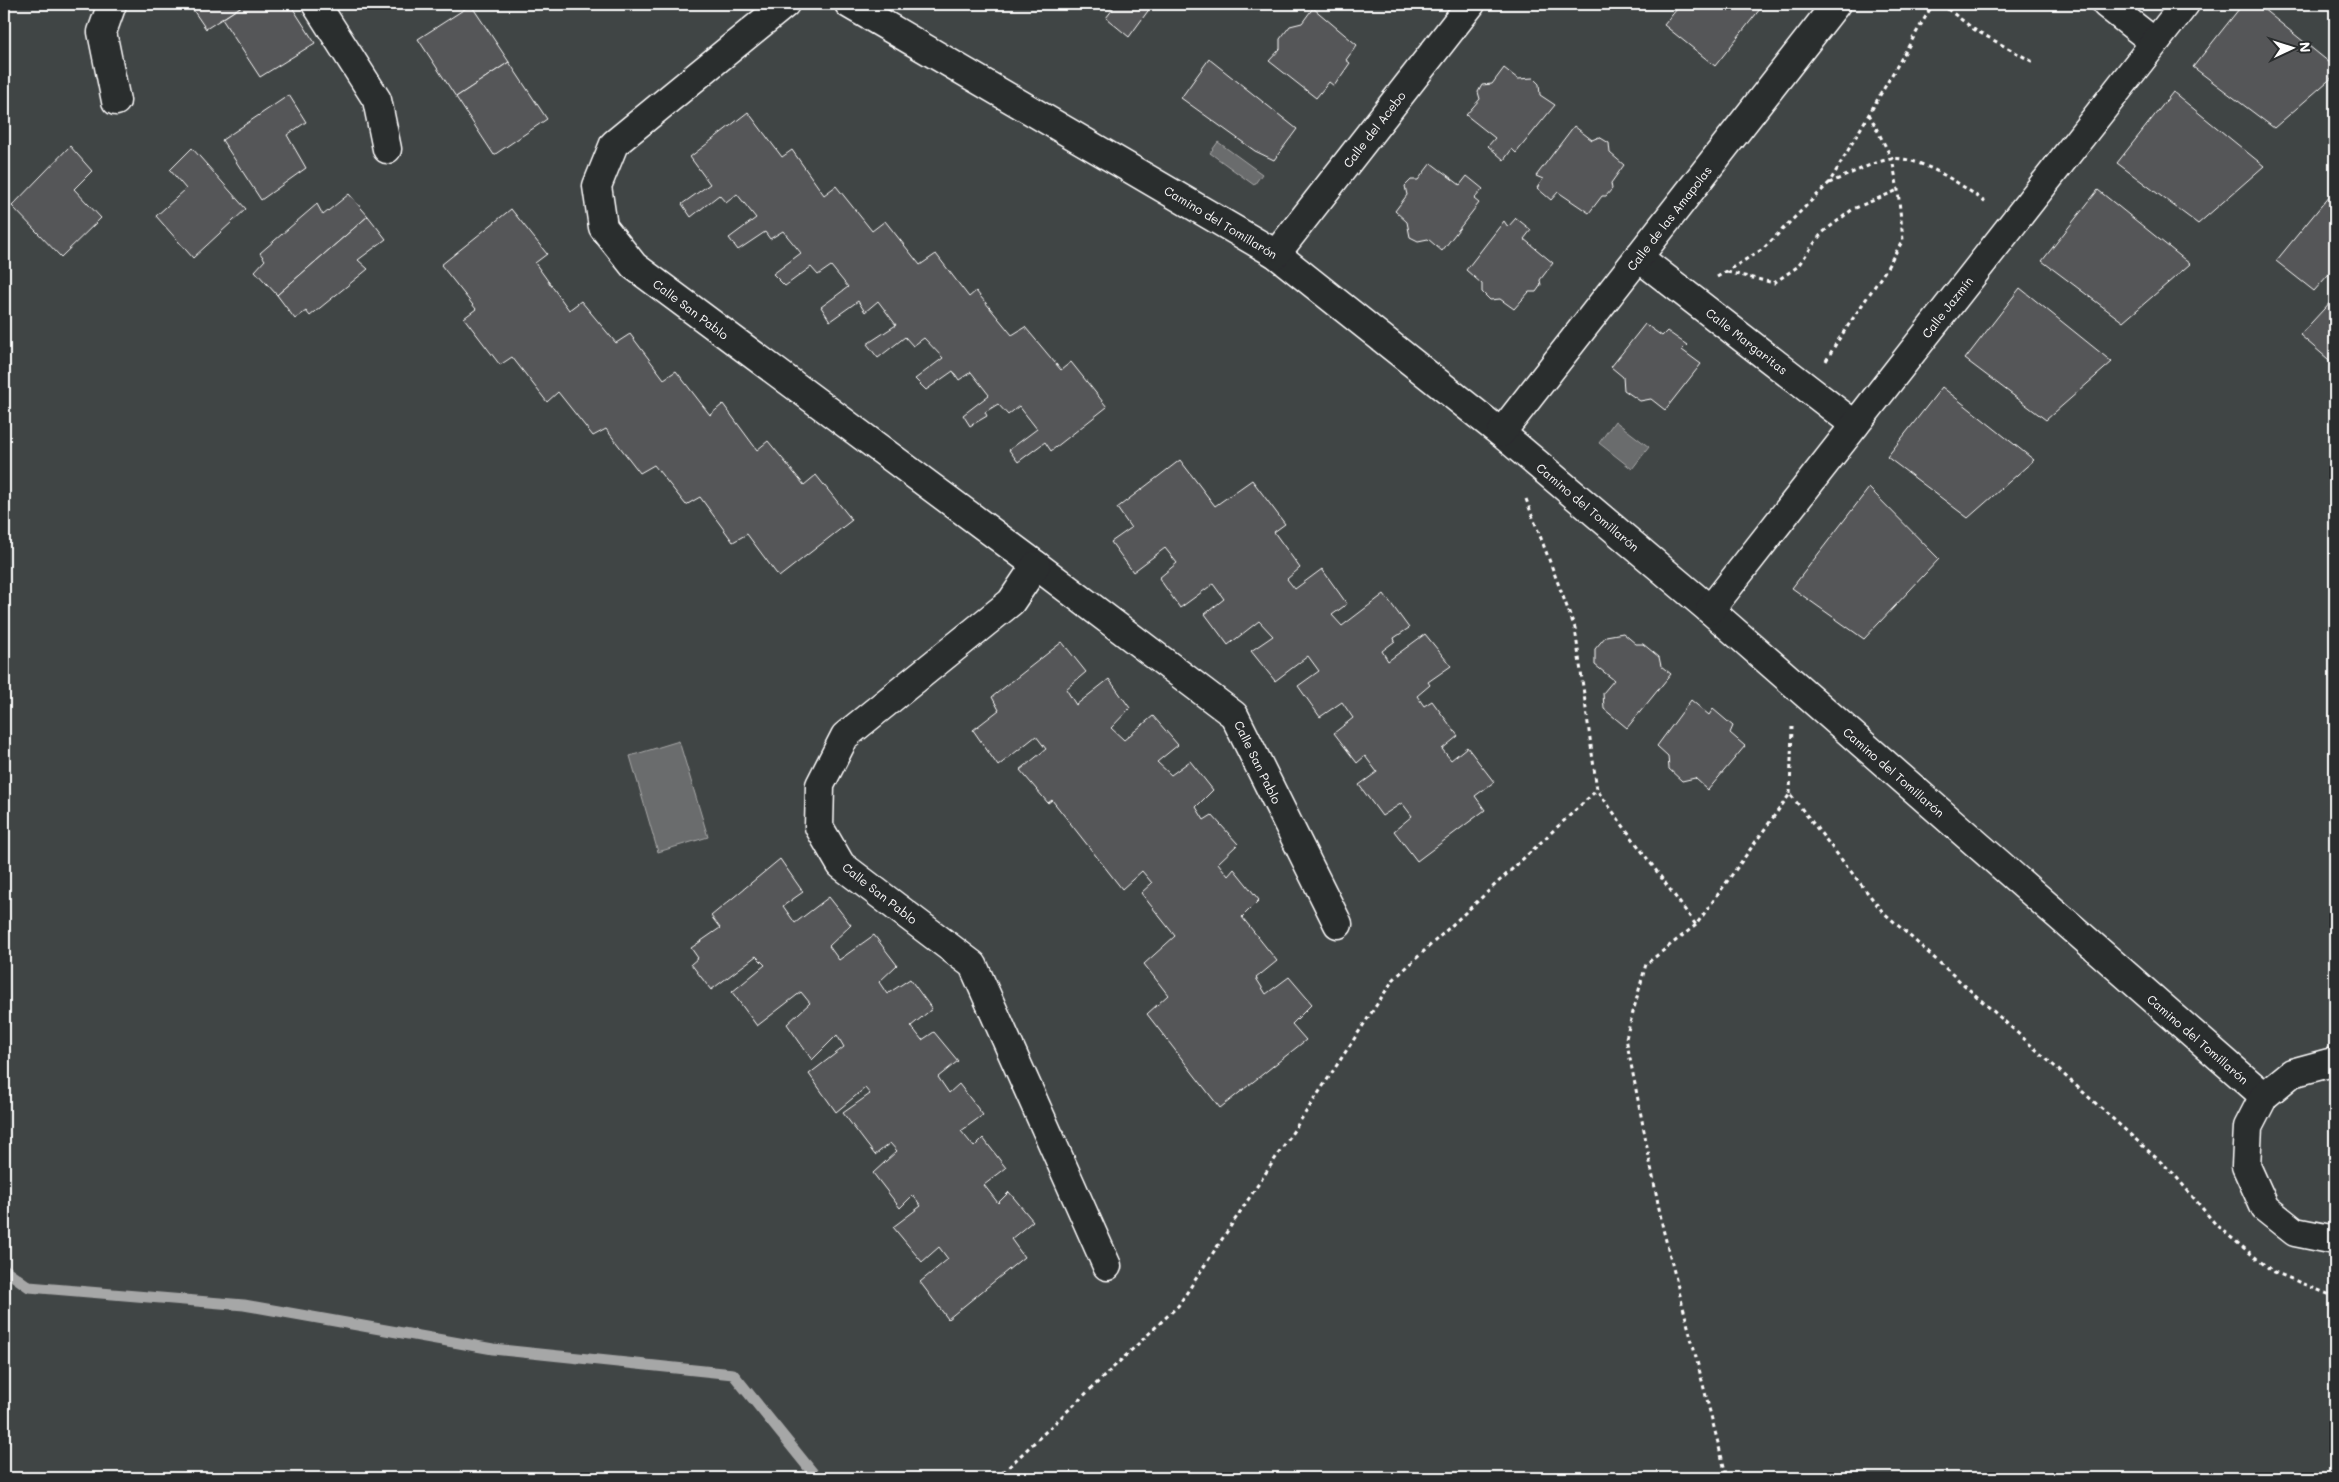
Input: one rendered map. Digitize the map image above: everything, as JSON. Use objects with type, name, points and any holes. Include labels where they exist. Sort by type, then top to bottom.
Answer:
[{"type":"street","points":[[112,4],[102,32],[116,101]]},
{"type":"street","points":[[316,4],[377,100],[387,149]]},
{"type":"street","name":"Calle San Pablo","points":[[785,4],[614,144],[597,186],[603,227],[634,266],[1234,714],[1338,924]]},
{"type":"street","name":"Camino del Tomillarón","points":[[848,4],[1276,254],[1501,433],[1710,610],[2264,1096]]},
{"type":"street","name":"Calle del Acebo","points":[[1276,254],[1471,4]]},
{"type":"street","name":"Calle de las Amapolas","points":[[1501,433],[1836,4]]},
{"type":"street","points":[[2106,4],[2154,42]]},
{"type":"street","name":"Calle Jazmín","points":[[1710,610],[2185,4]]},
{"type":"street","name":"Calle Margaritas","points":[[1638,258],[1855,425]]},
{"type":"street","name":"Calle San Pablo","points":[[1036,565],[1011,602],[844,736],[820,785],[819,827],[841,864],[972,965],[1107,1266]]},
{"type":"street","points":[[2335,1064],[2329,1063],[2292,1073],[2264,1096],[2248,1127],[2246,1166],[2265,1208],[2295,1232],[2335,1240]]},
{"type":"path","points":[[1687,295],[1764,249],[1829,183],[1868,113],[1934,4]]},
{"type":"path","points":[[1942,4],[1975,30],[2035,63]]},
{"type":"path","points":[[1810,390],[1837,342],[1885,271],[1902,240],[1898,190],[1892,159],[1868,113]]},
{"type":"path","points":[[1829,183],[1892,159],[1926,164],[1974,193],[2012,225]]},
{"type":"path","points":[[1726,272],[1774,283],[1798,267],[1822,233],[1853,209],[1898,190]]},
{"type":"path","points":[[1526,498],[1575,628],[1597,790],[1696,925]]},
{"type":"path","points":[[1728,1478],[1663,1229],[1626,1038],[1646,964],[1696,925],[1790,794],[1794,684]]},
{"type":"path","points":[[997,1478],[1178,1306],[1393,980],[1597,790]]},
{"type":"path","points":[[1790,794],[1882,911],[2173,1173],[2218,1226],[2272,1271],[2335,1297]]},
{"type":"shaded area","points":[[4,4],[2335,4],[2335,1478],[4,1478]]},
{"type":"shaded area","points":[[1218,142],[1262,174],[1254,185],[1210,153]]},
{"type":"shaded area","points":[[1615,421],[1649,447],[1632,469],[1599,443]]},
{"type":"shaded area","points":[[679,741],[708,837],[658,852],[630,756]]},
{"type":"building","points":[[189,4],[245,4],[206,29]]},
{"type":"building","points":[[245,4],[290,4],[315,43],[260,77],[222,19]]},
{"type":"building","points":[[1111,4],[1153,4],[1129,37],[1106,18],[1113,9]]},
{"type":"building","points":[[1681,4],[1764,4],[1715,66],[1664,25]]},
{"type":"building","points":[[2243,4],[2257,4],[2335,67],[2335,75],[2274,128],[2193,67]]},
{"type":"building","points":[[471,5],[509,62],[456,97],[418,39]]},
{"type":"building","points":[[1313,8],[1357,45],[1346,60],[1350,63],[1334,86],[1329,82],[1316,98],[1269,61],[1280,49],[1280,39],[1290,26],[1302,23]]},
{"type":"building","points":[[1209,59],[1297,129],[1274,160],[1255,151],[1181,98]]},
{"type":"building","points":[[509,62],[547,119],[494,155],[456,97]]},
{"type":"building","points":[[1504,68],[1518,79],[1533,78],[1539,84],[1540,95],[1555,105],[1516,153],[1512,149],[1504,160],[1488,146],[1495,138],[1466,115],[1480,99],[1478,92],[1482,85],[1492,84]]},
{"type":"building","points":[[2173,92],[2264,166],[2198,224],[2117,163]]},
{"type":"building","points":[[289,95],[306,122],[287,135],[306,168],[261,200],[222,140]]},
{"type":"building","points":[[748,112],[782,157],[792,150],[824,195],[836,186],[872,231],[885,221],[920,265],[936,254],[969,297],[976,291],[1012,335],[1025,327],[1061,370],[1071,362],[1107,407],[1051,451],[1045,442],[1018,462],[1009,450],[1037,429],[1019,406],[1008,415],[998,404],[985,412],[987,416],[970,426],[963,415],[989,395],[971,372],[959,380],[953,371],[926,390],[915,379],[943,358],[924,338],[913,346],[905,337],[878,358],[867,344],[896,325],[878,301],[865,312],[858,301],[830,321],[821,307],[848,287],[831,266],[818,275],[811,267],[785,286],[773,274],[801,253],[783,231],[770,239],[765,232],[738,250],[729,238],[756,218],[737,194],[726,203],[719,195],[691,217],[682,204],[710,184],[690,157]]},
{"type":"building","points":[[1574,126],[1592,140],[1599,137],[1609,143],[1610,153],[1624,165],[1611,183],[1612,189],[1606,196],[1602,196],[1589,213],[1558,192],[1551,200],[1537,188],[1543,179],[1536,176]]},
{"type":"building","points":[[70,146],[92,171],[74,189],[101,218],[61,257],[12,206]]},
{"type":"building","points":[[192,148],[246,209],[193,258],[156,216],[186,189],[170,170]]},
{"type":"building","points":[[1431,163],[1460,185],[1467,176],[1483,189],[1474,199],[1479,203],[1442,251],[1428,239],[1418,241],[1410,237],[1407,222],[1395,211],[1407,195],[1405,186],[1411,180],[1418,180]]},
{"type":"building","points":[[2335,189],[2335,267],[2314,291],[2276,261]]},
{"type":"building","points":[[2098,190],[2190,264],[2123,322],[2042,261]]},
{"type":"building","points":[[349,194],[368,216],[277,295],[255,271],[265,260],[260,253],[317,204],[323,215]]},
{"type":"building","points":[[511,209],[547,254],[535,263],[569,310],[581,301],[616,343],[630,334],[664,379],[676,371],[710,415],[723,404],[757,450],[768,441],[804,485],[816,475],[852,520],[779,577],[747,534],[733,542],[700,497],[686,505],[654,465],[640,473],[606,429],[593,436],[558,392],[547,402],[512,357],[500,365],[464,318],[476,309],[441,265]]},
{"type":"building","points":[[368,216],[386,239],[358,260],[368,269],[310,316],[306,311],[295,319],[277,295]]},
{"type":"building","points":[[1516,218],[1531,230],[1524,239],[1553,263],[1540,280],[1541,285],[1536,292],[1529,292],[1514,309],[1500,299],[1490,300],[1482,292],[1482,284],[1466,270],[1504,221],[1508,227]]},
{"type":"building","points":[[2020,288],[2112,362],[2046,420],[1965,359]]},
{"type":"building","points":[[2335,297],[2335,365],[2300,335]]},
{"type":"building","points":[[1645,324],[1662,336],[1667,331],[1687,345],[1682,350],[1701,364],[1665,410],[1651,399],[1640,401],[1624,390],[1623,377],[1611,367]]},
{"type":"building","points":[[1942,387],[2034,460],[1968,518],[1887,457]]},
{"type":"building","points":[[1180,460],[1215,506],[1252,480],[1285,524],[1274,532],[1300,568],[1287,579],[1295,589],[1322,569],[1347,604],[1332,615],[1342,626],[1384,594],[1409,628],[1394,638],[1395,641],[1382,651],[1388,661],[1425,634],[1451,666],[1428,682],[1430,685],[1417,696],[1424,706],[1432,701],[1458,736],[1442,749],[1451,760],[1467,747],[1494,782],[1475,796],[1485,810],[1417,861],[1394,831],[1412,816],[1402,803],[1382,816],[1359,785],[1377,772],[1365,756],[1357,763],[1334,733],[1353,718],[1342,702],[1320,717],[1298,686],[1319,671],[1308,656],[1275,681],[1251,651],[1273,636],[1259,621],[1228,645],[1205,614],[1224,599],[1213,584],[1180,608],[1159,578],[1177,563],[1165,548],[1133,572],[1111,542],[1131,528],[1117,508]]},
{"type":"building","points":[[1869,488],[1939,559],[1864,639],[1792,588]]},
{"type":"building","points":[[1623,633],[1636,644],[1643,644],[1659,657],[1661,666],[1671,674],[1627,728],[1604,709],[1603,693],[1614,680],[1595,665],[1595,649],[1606,636]]},
{"type":"building","points":[[1062,642],[1086,672],[1066,689],[1076,705],[1109,679],[1130,708],[1111,728],[1124,740],[1153,716],[1178,745],[1157,762],[1171,775],[1190,761],[1213,790],[1196,807],[1204,820],[1212,815],[1238,844],[1218,863],[1228,876],[1234,869],[1259,900],[1242,917],[1277,961],[1256,978],[1266,994],[1289,977],[1312,1004],[1292,1024],[1306,1040],[1220,1108],[1147,1014],[1168,995],[1144,964],[1175,936],[1141,893],[1152,883],[1142,871],[1122,889],[1052,800],[1048,803],[1020,770],[1046,749],[1036,736],[998,766],[973,730],[999,710],[992,697]]},
{"type":"building","points":[[1691,700],[1709,715],[1713,709],[1733,726],[1730,733],[1745,746],[1708,790],[1695,778],[1682,781],[1669,769],[1668,756],[1657,746]]},
{"type":"building","points":[[780,859],[803,892],[783,906],[795,923],[829,897],[851,925],[829,946],[839,960],[874,935],[897,965],[879,982],[887,994],[910,979],[932,1009],[911,1026],[922,1040],[934,1032],[958,1061],[938,1077],[949,1093],[959,1084],[983,1115],[961,1131],[974,1147],[983,1138],[1006,1168],[984,1185],[998,1203],[1009,1192],[1033,1221],[1011,1239],[1024,1257],[948,1319],[920,1282],[948,1259],[939,1247],[922,1262],[893,1227],[921,1206],[913,1195],[900,1208],[873,1173],[897,1151],[890,1143],[875,1155],[843,1113],[870,1094],[865,1088],[836,1112],[809,1074],[844,1047],[837,1035],[812,1060],[787,1024],[810,1003],[801,992],[757,1026],[732,992],[765,965],[756,956],[711,990],[691,964],[698,958],[691,948],[720,928],[711,916]]},
{"type":"waterway","points":[[4,1269],[29,1287],[244,1305],[493,1349],[733,1374],[817,1478]]}]
